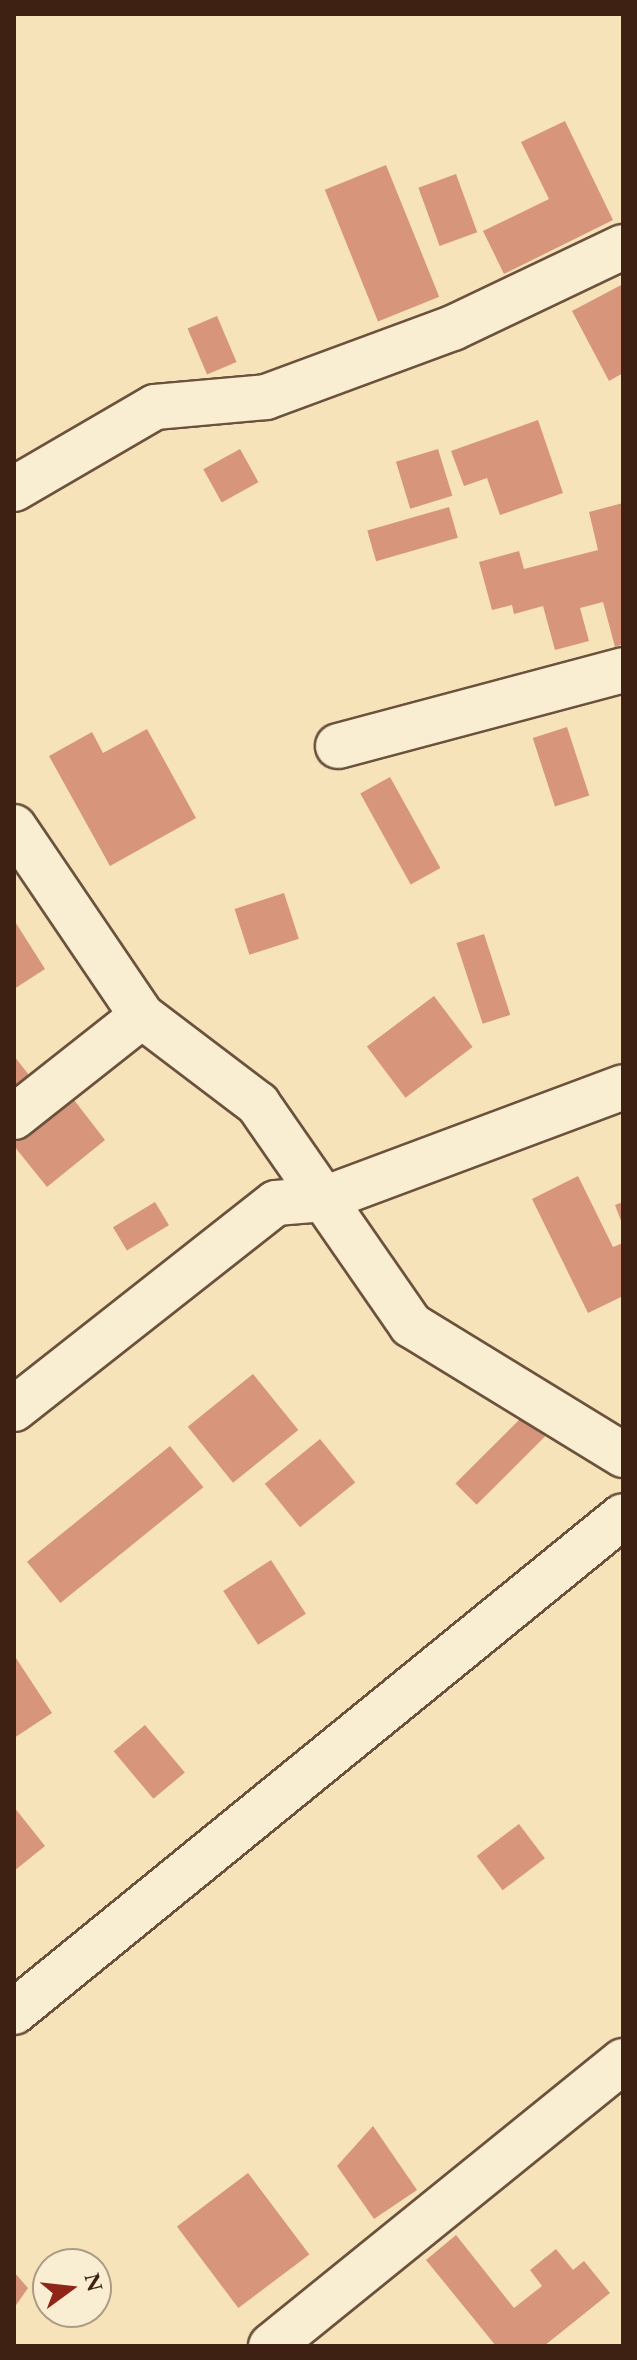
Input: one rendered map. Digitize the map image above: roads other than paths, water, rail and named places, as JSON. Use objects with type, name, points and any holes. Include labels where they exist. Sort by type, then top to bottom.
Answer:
[{"type":"street","points":[[14,489],[155,407],[266,397],[453,328],[623,247]]},
{"type":"street","points":[[338,746],[623,670]]},
{"type":"street","points":[[14,827],[142,1016],[258,1104],[411,1325],[623,1455]]},
{"type":"street","points":[[14,1117],[142,1016]]},
{"type":"street","points":[[14,1409],[276,1203],[324,1199],[623,1087]]},
{"type":"street","points":[[14,2012],[623,1516]]},
{"type":"street","points":[[271,2346],[623,2061]]}]
